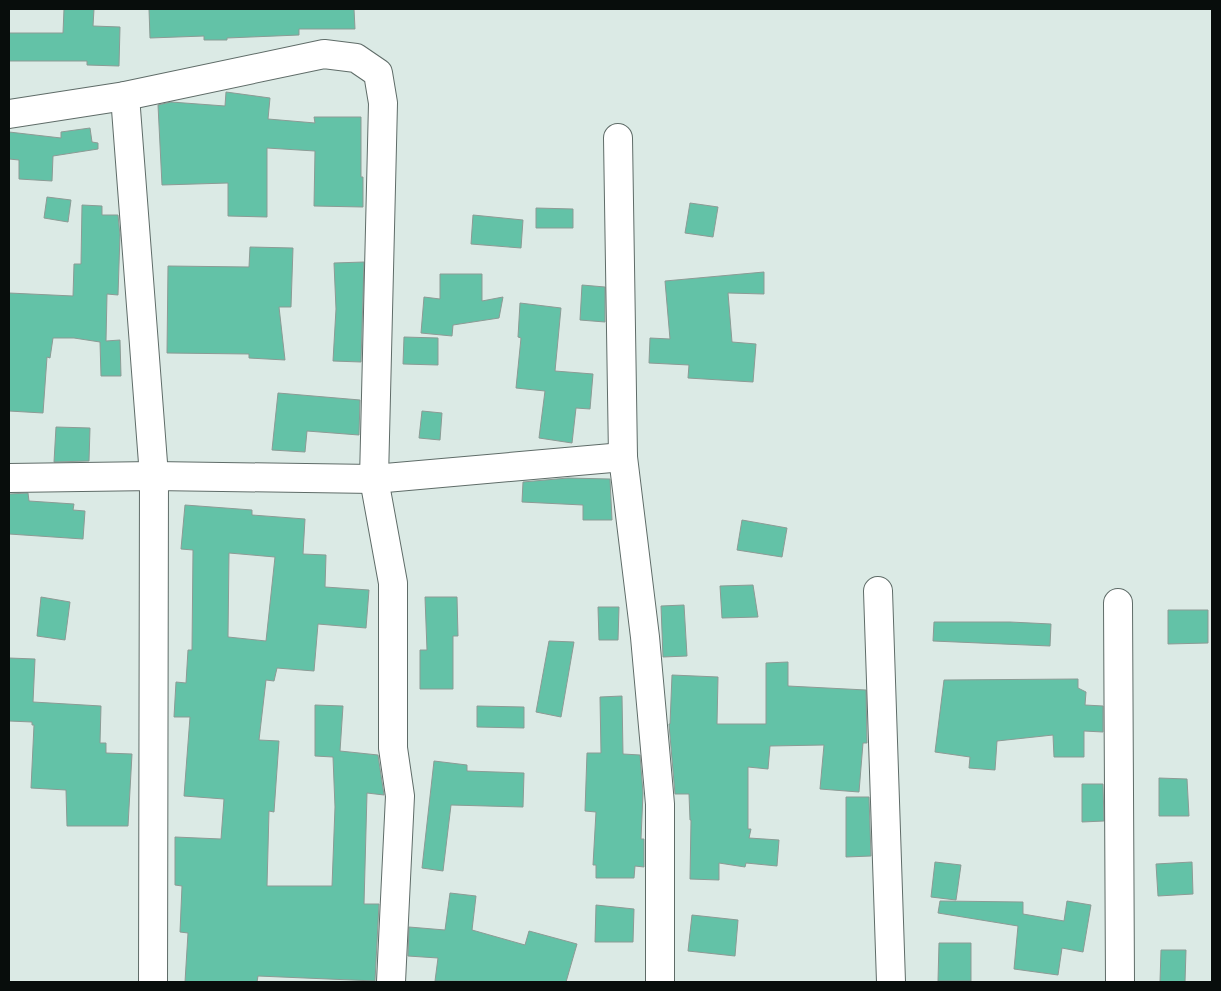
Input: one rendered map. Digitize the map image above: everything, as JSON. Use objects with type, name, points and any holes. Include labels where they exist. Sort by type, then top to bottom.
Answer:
[{"type":"street","points":[[9,114],[125,96],[324,54],[356,58],[378,73],[383,103],[374,479],[393,583],[393,748],[400,796],[391,982]]},
{"type":"street","points":[[125,96],[154,476],[153,982]]},
{"type":"street","points":[[618,138],[623,457],[645,637],[660,804],[660,982]]},
{"type":"street","points":[[9,478],[154,476],[374,479],[623,457]]},
{"type":"street","points":[[878,591],[891,982]]},
{"type":"street","points":[[1118,603],[1120,982]]},
{"type":"building","points":[[64,9],[94,9],[93,26],[120,27],[119,66],[87,65],[87,61],[9,61],[9,33],[63,33]]},
{"type":"building","points":[[149,9],[354,9],[355,29],[299,29],[299,35],[227,38],[227,40],[204,40],[204,36],[150,38]]},
{"type":"building","points":[[226,92],[270,98],[268,119],[315,123],[314,117],[361,117],[363,207],[314,206],[315,151],[267,148],[267,217],[228,216],[228,183],[162,185],[158,105],[171,102],[225,106]]},
{"type":"building","points":[[90,128],[92,142],[98,143],[98,149],[53,156],[52,181],[19,179],[19,160],[9,159],[9,132],[61,138],[61,132]]},
{"type":"building","points":[[47,197],[71,200],[68,222],[44,218]]},
{"type":"building","points":[[690,203],[718,207],[713,237],[685,233]]},
{"type":"building","points":[[82,205],[102,206],[102,215],[118,215],[120,235],[118,295],[107,294],[106,341],[120,340],[121,376],[101,376],[100,342],[74,338],[53,338],[50,358],[47,357],[43,413],[9,411],[9,293],[73,296],[74,264],[81,264]]},
{"type":"building","points":[[536,208],[573,209],[573,228],[536,228]]},
{"type":"building","points":[[473,215],[523,220],[521,248],[471,244]]},
{"type":"building","points":[[250,247],[293,248],[291,307],[279,307],[285,360],[249,358],[249,354],[167,353],[168,266],[249,267]]},
{"type":"building","points":[[364,262],[361,362],[333,361],[336,309],[334,263]]},
{"type":"building","points":[[764,272],[764,294],[728,293],[732,342],[756,344],[753,382],[688,378],[689,365],[649,363],[650,338],[670,339],[665,281]]},
{"type":"building","points":[[440,274],[482,274],[482,301],[503,297],[499,318],[453,325],[452,336],[421,333],[424,297],[440,299]]},
{"type":"building","points":[[582,285],[605,287],[605,322],[580,320]]},
{"type":"building","points":[[520,303],[561,308],[555,371],[593,374],[590,409],[576,408],[572,443],[539,438],[545,391],[516,388],[521,338],[518,337]]},
{"type":"building","points":[[404,337],[438,338],[438,365],[403,364]]},
{"type":"building","points":[[278,393],[360,400],[359,435],[307,431],[305,452],[272,450]]},
{"type":"building","points":[[422,411],[442,413],[440,440],[419,438]]},
{"type":"building","points":[[56,427],[90,428],[89,461],[54,462]]},
{"type":"building","points":[[568,478],[610,479],[612,520],[583,520],[583,505],[522,502],[523,482]]},
{"type":"building","points":[[28,493],[29,501],[74,504],[73,510],[85,511],[83,539],[9,534],[9,494]]},
{"type":"building","points":[[185,505],[252,510],[252,515],[305,519],[303,554],[326,555],[325,587],[369,590],[366,628],[318,624],[314,671],[277,668],[274,681],[266,680],[259,740],[279,741],[274,812],[269,811],[267,886],[332,886],[335,807],[333,757],[315,756],[315,705],[343,706],[340,751],[378,755],[384,795],[367,793],[364,904],[379,904],[375,981],[258,976],[257,982],[185,982],[188,933],[180,932],[182,886],[175,885],[175,837],[221,839],[224,799],[184,796],[190,717],[174,717],[176,682],[186,683],[188,650],[192,650],[193,550],[181,549]],"holes":[[[229,553],[275,557],[266,641],[228,637]]]},
{"type":"building","points":[[742,520],[787,528],[782,557],[737,550]]},
{"type":"building","points":[[753,585],[758,617],[722,618],[720,586]]},
{"type":"building","points":[[41,597],[70,602],[65,640],[37,636]]},
{"type":"building","points":[[425,597],[457,597],[458,636],[453,636],[453,689],[420,689],[420,650],[427,650]]},
{"type":"building","points":[[684,605],[687,656],[663,657],[661,606]]},
{"type":"building","points":[[598,607],[619,607],[618,640],[599,640]]},
{"type":"building","points":[[1168,610],[1208,610],[1208,643],[1168,644]]},
{"type":"building","points":[[934,622],[1051,624],[1050,646],[933,641]]},
{"type":"building","points":[[549,641],[574,642],[561,717],[536,712]]},
{"type":"building","points":[[9,658],[35,659],[33,702],[101,706],[100,743],[106,743],[106,753],[132,754],[128,826],[67,826],[66,790],[31,788],[34,725],[32,725],[32,722],[9,721]]},
{"type":"building","points":[[788,662],[788,686],[866,690],[867,743],[863,743],[859,792],[820,789],[824,745],[770,746],[768,769],[748,767],[748,829],[751,829],[749,838],[779,840],[777,866],[746,863],[745,867],[719,863],[719,880],[690,879],[691,820],[689,794],[675,794],[669,724],[672,675],[718,677],[717,724],[766,724],[766,663]]},
{"type":"building","points":[[1078,679],[1078,688],[1086,692],[1085,705],[1103,706],[1103,732],[1084,731],[1084,757],[1054,757],[1053,735],[997,741],[995,770],[969,768],[970,757],[935,752],[944,680]]},
{"type":"building","points":[[622,696],[623,754],[640,755],[643,793],[641,839],[644,839],[644,867],[635,866],[634,878],[596,878],[596,865],[593,865],[596,812],[585,811],[587,753],[601,753],[600,697]]},
{"type":"building","points":[[477,706],[524,707],[524,728],[477,727]]},
{"type":"building","points":[[434,761],[467,765],[467,771],[524,773],[523,807],[451,805],[443,871],[422,868]]},
{"type":"building","points":[[1159,778],[1187,779],[1189,816],[1159,816]]},
{"type":"building","points":[[1082,784],[1103,784],[1104,821],[1082,822]]},
{"type":"building","points":[[846,797],[869,797],[871,856],[846,857]]},
{"type":"building","points":[[935,862],[961,865],[956,900],[931,897]]},
{"type":"building","points":[[1192,862],[1193,894],[1158,896],[1156,864]]},
{"type":"building","points":[[450,893],[476,896],[472,930],[525,945],[529,931],[577,944],[566,982],[435,981],[438,958],[408,956],[409,927],[445,930]]},
{"type":"building","points":[[940,901],[1023,902],[1023,914],[1064,921],[1067,901],[1091,905],[1083,952],[1062,948],[1058,975],[1014,969],[1018,926],[938,913]]},
{"type":"building","points":[[596,905],[634,909],[633,942],[595,942]]},
{"type":"building","points":[[692,915],[738,920],[735,956],[688,951]]},
{"type":"building","points":[[939,943],[971,943],[971,981],[938,981]]},
{"type":"building","points":[[1161,950],[1186,950],[1185,982],[1160,982]]}]
